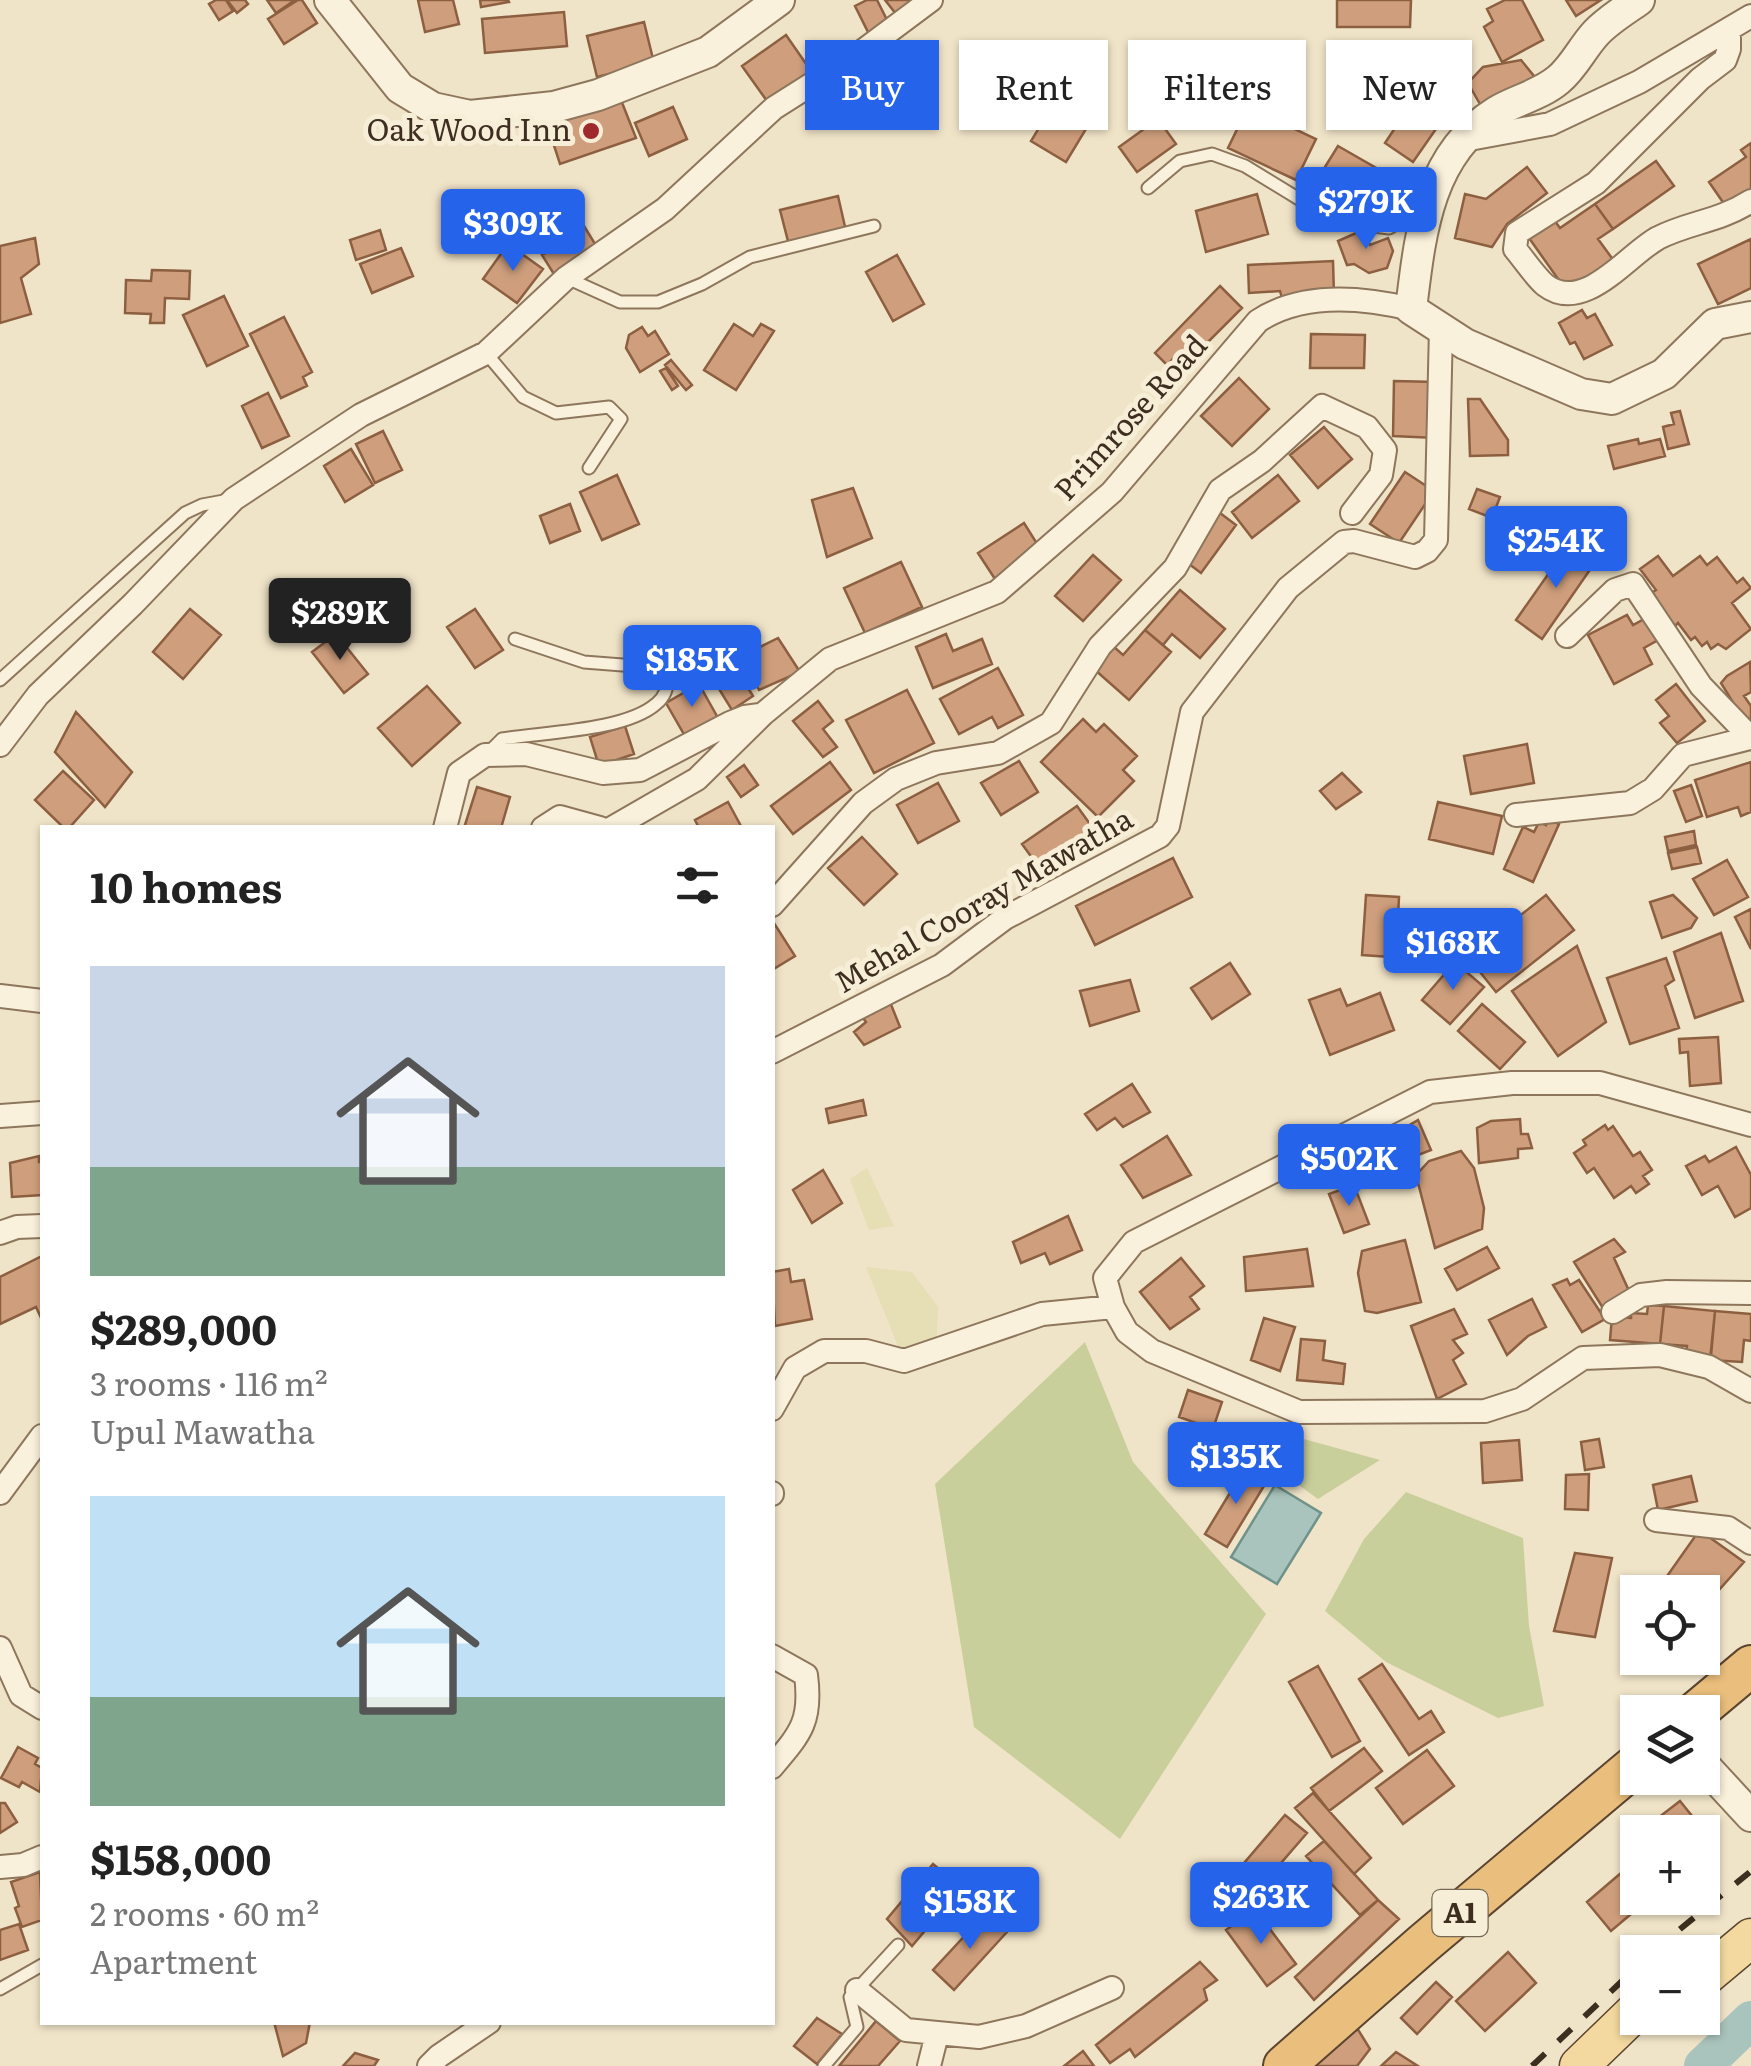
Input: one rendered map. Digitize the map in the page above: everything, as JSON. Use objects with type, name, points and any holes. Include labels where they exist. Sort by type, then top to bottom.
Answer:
[{"type":"highway","points":[[1716,1695],[1751,1666]]},
{"type":"highway","name":"A1","points":[[1284,2066],[1620,1778]]},
{"type":"main road","points":[[1720,1938],[1751,1913]]},
{"type":"main road","points":[[1720,1965],[1751,1938]]},
{"type":"main road","points":[[1579,2066],[1620,2026]]},
{"type":"main road","points":[[1613,2066],[1645,2035]]},
{"type":"street","points":[[330,0],[400,88],[433,108],[470,116],[554,107],[598,95],[708,52],[779,0]]},
{"type":"street","points":[[0,745],[38,695],[234,499],[362,415],[486,353],[566,278],[664,209],[774,108],[856,56],[931,0]]},
{"type":"street","points":[[1639,0],[1598,30],[1568,72],[1554,84],[1495,112],[1460,141],[1438,179],[1422,224],[1411,309],[1465,344],[1581,394],[1612,399],[1664,374],[1715,324],[1751,318]]},
{"type":"street","points":[[1460,141],[1550,124],[1638,82],[1751,16]]},
{"type":"street","points":[[1729,30],[1725,60],[1700,79],[1596,183],[1517,233],[1515,249],[1544,284],[1556,291],[1585,291],[1659,238],[1728,216],[1751,201]]},
{"type":"street","name":"Primrose Road","points":[[617,825],[696,779],[763,714],[830,658],[997,592],[1112,492],[1258,321],[1278,308],[1303,300],[1383,302],[1411,309]]},
{"type":"street","name":"Mehal Cooray Mawatha","points":[[775,1050],[942,965],[1005,918],[1160,836],[1168,826],[1192,712],[1288,588],[1344,542],[1354,540],[1415,557],[1427,552],[1436,540],[1441,328]]},
{"type":"street","points":[[775,902],[863,804],[896,779],[936,763],[998,753],[1051,723],[1100,646],[1175,568],[1220,490],[1262,462],[1322,406],[1367,427],[1384,450],[1381,475],[1352,513]]},
{"type":"street","points":[[1516,816],[1630,803],[1653,789],[1683,756],[1751,738],[1701,686],[1634,584],[1616,590],[1567,636]]},
{"type":"street","points":[[446,825],[458,773],[485,756],[526,754],[603,773],[640,770],[744,716],[763,714]]},
{"type":"street","points":[[548,825],[560,818],[588,825]]},
{"type":"street","points":[[0,996],[40,1002]]},
{"type":"street","points":[[1751,1126],[1600,1084],[1512,1084],[1430,1092],[1134,1242],[1104,1278],[1128,1332],[1152,1351],[1299,1412],[1485,1411],[1522,1399],[1583,1358],[1660,1355],[1709,1366],[1751,1390]]},
{"type":"street","points":[[0,1116],[40,1114]]},
{"type":"street","points":[[0,1233],[40,1226]]},
{"type":"street","points":[[1613,1312],[1641,1295],[1751,1293]]},
{"type":"street","points":[[775,1403],[795,1368],[824,1351],[866,1351],[904,1361],[1042,1314],[1114,1307]]},
{"type":"street","points":[[0,1494],[40,1439]]},
{"type":"street","points":[[1656,1520],[1728,1528],[1751,1543]]},
{"type":"street","points":[[0,1648],[21,1695],[40,1707]]},
{"type":"street","points":[[775,1658],[806,1675],[810,1705],[801,1732],[775,1763]]},
{"type":"street","points":[[1720,1782],[1751,1816]]},
{"type":"street","points":[[0,1867],[40,1858]]},
{"type":"street","points":[[857,1990],[906,2030],[978,2037],[1026,2026],[1112,1988]]},
{"type":"street","points":[[434,2061],[485,2025]]},
{"type":"street","points":[[929,2066],[937,2034]]},
{"type":"lane","points":[[1148,188],[1180,161],[1212,154],[1245,166],[1335,220],[1389,228],[1409,216],[1446,146],[1460,141]]},
{"type":"lane","points":[[566,278],[620,302],[658,302],[702,284],[750,257],[874,226]]},
{"type":"lane","points":[[486,353],[523,397],[556,413],[609,408],[621,419],[589,468]]},
{"type":"lane","points":[[0,680],[185,513],[202,505],[234,499]]},
{"type":"lane","points":[[485,756],[502,739],[622,720],[656,704],[666,691],[669,676],[662,668],[584,662],[516,639]]},
{"type":"lane","points":[[824,2066],[857,2026],[850,1997],[898,1945]]},
{"type":"lane","points":[[0,1989],[40,1966]]},
{"type":"shaded area","points":[[867,1168],[894,1226],[869,1230],[850,1179]]},
{"type":"shaded area","points":[[866,1267],[912,1272],[938,1307],[937,1337],[904,1361]]},
{"type":"green space","points":[[1085,1342],[1133,1462],[1266,1614],[1120,1839],[974,1727],[935,1484]]},
{"type":"green space","points":[[1293,1436],[1380,1460],[1318,1499],[1289,1478]]},
{"type":"green space","points":[[1406,1492],[1523,1538],[1529,1626],[1544,1706],[1498,1718],[1386,1662],[1325,1611],[1364,1539]]},
{"type":"water","points":[[1275,1485],[1321,1513],[1277,1584],[1231,1557]]},
{"type":"building","points":[[226,0],[233,11],[219,20],[209,4]]},
{"type":"building","points":[[227,0],[245,0],[248,4],[237,13]]},
{"type":"building","points":[[267,0],[295,0],[276,13]]},
{"type":"building","points":[[302,0],[317,23],[284,44],[268,19]]},
{"type":"building","points":[[418,0],[453,0],[459,24],[425,32]]},
{"type":"building","points":[[480,0],[508,0],[509,2],[481,7]]},
{"type":"building","points":[[877,0],[890,26],[870,36],[855,6]]},
{"type":"building","points":[[885,0],[918,0],[900,19]]},
{"type":"building","points":[[1337,0],[1411,0],[1410,27],[1337,27]]},
{"type":"building","points":[[1505,0],[1522,0],[1543,40],[1502,62],[1484,27],[1493,21],[1487,9]]},
{"type":"building","points":[[1566,0],[1601,0],[1576,16]]},
{"type":"building","points":[[564,12],[567,46],[485,53],[482,19]]},
{"type":"building","points":[[644,22],[654,63],[597,77],[587,36]]},
{"type":"building","points":[[786,35],[805,62],[805,75],[767,101],[742,66]]},
{"type":"building","points":[[1521,60],[1543,87],[1485,113],[1472,90],[1472,79],[1483,67]]},
{"type":"building","name":"Oak Wood Inn","points":[[621,100],[636,138],[560,164],[547,124]]},
{"type":"building","points":[[673,107],[687,139],[649,156],[635,123]]},
{"type":"building","points":[[1038,130],[1085,130],[1066,162],[1031,141]]},
{"type":"building","points":[[1143,130],[1166,130],[1176,144],[1137,172],[1119,147]]},
{"type":"building","points":[[1237,130],[1297,130],[1316,139],[1296,180],[1228,148]]},
{"type":"building","points":[[1394,130],[1435,130],[1413,162],[1385,143]]},
{"type":"building","points":[[1751,143],[1751,197],[1729,211],[1709,182],[1746,157],[1741,150]]},
{"type":"building","points":[[1338,146],[1378,169],[1356,207],[1315,183]]},
{"type":"building","points":[[1656,161],[1674,186],[1613,229],[1595,204]]},
{"type":"building","points":[[1527,167],[1547,193],[1507,224],[1492,247],[1455,238],[1465,194],[1486,199]]},
{"type":"building","points":[[1257,194],[1268,234],[1206,252],[1196,211]]},
{"type":"building","points":[[838,196],[846,231],[789,245],[780,210]]},
{"type":"building","points":[[1595,204],[1613,229],[1598,239],[1614,261],[1568,293],[1529,238],[1554,220],[1560,228]]},
{"type":"building","points":[[565,215],[572,227],[581,221],[600,252],[557,279],[542,255],[549,251],[538,232]]},
{"type":"building","points":[[380,230],[386,250],[356,260],[350,240]]},
{"type":"building","points":[[1363,230],[1370,245],[1388,238],[1393,251],[1387,268],[1369,273],[1354,264],[1347,265],[1338,241]]},
{"type":"building","points":[[35,238],[39,264],[21,278],[31,314],[0,323],[0,246]]},
{"type":"building","points":[[1751,239],[1751,288],[1718,304],[1698,264]]},
{"type":"building","points":[[508,244],[543,269],[517,303],[483,279]]},
{"type":"building","points":[[401,248],[413,276],[372,293],[360,264]]},
{"type":"building","points":[[897,255],[924,304],[893,321],[866,272]]},
{"type":"building","points":[[1333,261],[1334,295],[1282,298],[1280,291],[1249,293],[1248,265]]},
{"type":"building","points":[[152,270],[190,271],[189,299],[165,298],[164,323],[150,323],[151,314],[125,313],[126,280],[151,281]]},
{"type":"building","points":[[1220,286],[1242,308],[1188,362],[1178,354],[1167,365],[1155,353]]},
{"type":"building","points":[[224,296],[248,346],[207,366],[183,315]]},
{"type":"building","points":[[1582,310],[1587,318],[1595,314],[1612,345],[1584,359],[1559,323]]},
{"type":"building","points":[[284,317],[312,372],[303,377],[307,386],[281,398],[250,334]]},
{"type":"building","points":[[734,324],[753,336],[761,324],[774,331],[736,390],[704,370]]},
{"type":"building","points":[[642,327],[648,336],[655,331],[669,354],[640,372],[626,348],[629,335]]},
{"type":"building","points":[[1311,334],[1365,335],[1364,368],[1310,368]]},
{"type":"building","points":[[671,360],[692,385],[686,390],[665,365]]},
{"type":"building","points":[[666,368],[678,386],[672,390],[660,371]]},
{"type":"building","points":[[1239,378],[1269,409],[1232,446],[1201,416]]},
{"type":"building","points":[[1394,381],[1437,382],[1436,438],[1393,436]]},
{"type":"building","points":[[268,393],[289,436],[262,448],[242,406]]},
{"type":"building","points":[[1468,399],[1480,399],[1508,440],[1508,455],[1470,456]]},
{"type":"building","points":[[1680,411],[1689,444],[1668,449],[1663,427],[1674,424],[1671,413]]},
{"type":"building","points":[[1324,427],[1352,459],[1318,488],[1290,455]]},
{"type":"building","points":[[383,431],[402,470],[375,483],[356,444]]},
{"type":"building","points":[[1638,439],[1639,444],[1660,439],[1665,456],[1614,469],[1608,446]]},
{"type":"building","points":[[351,449],[373,485],[345,502],[324,466]]},
{"type":"building","points":[[1405,472],[1434,491],[1399,543],[1370,524]]},
{"type":"building","points":[[617,475],[639,524],[602,540],[580,492]]},
{"type":"building","points":[[1278,475],[1299,501],[1252,538],[1232,512]]},
{"type":"building","points":[[853,488],[872,538],[827,557],[812,500]]},
{"type":"building","points":[[1477,489],[1500,497],[1492,518],[1469,509]]},
{"type":"building","points":[[570,504],[580,531],[550,543],[540,516]]},
{"type":"building","points":[[1216,510],[1236,525],[1201,573],[1181,558]]},
{"type":"building","points":[[1024,523],[1041,550],[995,579],[978,553]]},
{"type":"building","points":[[1570,543],[1596,561],[1542,639],[1516,620]]},
{"type":"building","points":[[1093,555],[1121,580],[1083,621],[1055,596]]},
{"type":"building","points":[[1658,556],[1673,576],[1700,556],[1707,565],[1717,557],[1737,583],[1743,578],[1751,588],[1732,603],[1751,629],[1726,649],[1718,644],[1711,649],[1707,642],[1702,646],[1695,637],[1691,640],[1678,623],[1674,627],[1649,594],[1656,590],[1640,569]]},
{"type":"building","points":[[901,562],[922,607],[865,633],[844,588]]},
{"type":"building","points":[[1180,590],[1225,629],[1200,658],[1172,634],[1163,645],[1145,630]]},
{"type":"building","points":[[190,609],[221,635],[183,679],[153,652]]},
{"type":"building","points":[[475,609],[503,650],[475,668],[447,627]]},
{"type":"building","points":[[1627,615],[1633,625],[1648,617],[1660,639],[1644,648],[1652,664],[1614,684],[1588,635]]},
{"type":"building","points":[[1145,630],[1171,652],[1129,700],[1094,669],[1113,646],[1123,655]]},
{"type":"building","points":[[336,634],[368,674],[344,693],[312,652]]},
{"type":"building","points":[[946,634],[953,651],[982,639],[992,664],[933,688],[916,647]]},
{"type":"building","points":[[778,638],[800,672],[759,690],[740,657]]},
{"type":"building","points":[[727,655],[753,696],[732,710],[706,668]]},
{"type":"building","points":[[1750,662],[1751,692],[1744,696],[1751,706],[1751,718],[1745,722],[1721,683]]},
{"type":"building","points":[[998,668],[1023,715],[998,728],[992,717],[959,734],[940,699]]},
{"type":"building","points":[[699,684],[718,718],[685,736],[666,703]]},
{"type":"building","points":[[1676,684],[1705,721],[1677,743],[1660,723],[1669,716],[1656,700]]},
{"type":"building","points":[[427,686],[460,723],[412,766],[378,728]]},
{"type":"building","points":[[907,690],[934,743],[874,773],[846,720]]},
{"type":"building","points":[[818,701],[833,721],[823,729],[837,747],[823,757],[793,721]]},
{"type":"building","points":[[76,712],[132,772],[105,807],[55,752]]},
{"type":"building","points":[[1083,719],[1096,732],[1104,724],[1137,756],[1123,770],[1134,781],[1098,817],[1041,762]]},
{"type":"building","points":[[625,726],[634,754],[599,766],[590,737]]},
{"type":"building","points":[[1527,744],[1534,783],[1471,794],[1464,756]]},
{"type":"building","points":[[1019,761],[1038,792],[1001,815],[981,783]]},
{"type":"building","points":[[830,762],[851,790],[793,834],[771,806]]},
{"type":"building","points":[[1751,762],[1751,812],[1741,816],[1738,807],[1707,817],[1695,780]]},
{"type":"building","points":[[744,765],[758,785],[741,797],[727,777]]},
{"type":"building","points":[[63,771],[94,800],[72,825],[61,825],[35,800]]},
{"type":"building","points":[[1342,773],[1361,792],[1336,809],[1320,791]]},
{"type":"building","points":[[938,783],[959,821],[918,843],[897,805]]},
{"type":"building","points":[[1691,785],[1702,816],[1686,822],[1674,791]]},
{"type":"building","points":[[477,787],[510,797],[502,825],[465,825]]},
{"type":"building","points":[[728,802],[740,825],[698,825],[695,820]]},
{"type":"building","points":[[1438,802],[1502,816],[1493,854],[1429,839]]},
{"type":"building","points":[[1077,806],[1100,838],[1046,877],[1022,844]]},
{"type":"building","points":[[1548,819],[1559,824],[1533,882],[1504,869],[1523,827],[1534,832],[1539,822],[1546,825]]},
{"type":"building","points":[[1694,831],[1696,845],[1668,851],[1665,837]]},
{"type":"building","points":[[862,837],[897,874],[864,905],[828,868]]},
{"type":"building","points":[[1697,847],[1701,863],[1672,869],[1668,853]]},
{"type":"building","points":[[1173,858],[1192,897],[1095,945],[1076,906]]},
{"type":"building","points":[[1727,860],[1748,897],[1714,915],[1693,879]]},
{"type":"building","points":[[1366,895],[1399,897],[1397,937],[1406,938],[1405,958],[1362,955]]},
{"type":"building","points":[[1546,895],[1574,930],[1496,992],[1468,957]]},
{"type":"building","points":[[1673,895],[1697,918],[1691,928],[1662,938],[1650,902]]},
{"type":"building","points":[[1751,909],[1751,949],[1735,917]]},
{"type":"building","points":[[775,925],[795,956],[775,968]]},
{"type":"building","points":[[1721,933],[1743,1001],[1695,1018],[1674,952]]},
{"type":"building","points":[[1577,946],[1606,1022],[1558,1056],[1512,991]]},
{"type":"building","points":[[1666,958],[1674,980],[1665,986],[1679,1028],[1630,1044],[1607,978]]},
{"type":"building","points":[[1455,962],[1484,987],[1450,1024],[1422,1000]]},
{"type":"building","points":[[1230,963],[1250,994],[1212,1019],[1191,988]]},
{"type":"building","points":[[1130,980],[1139,1011],[1090,1026],[1080,991]]},
{"type":"building","points":[[1340,989],[1347,1006],[1380,993],[1394,1030],[1330,1055],[1309,1000]]},
{"type":"building","points":[[890,1002],[900,1027],[864,1045],[854,1032],[866,1022],[860,1014]]},
{"type":"building","points":[[1482,1004],[1525,1042],[1500,1069],[1458,1031]]},
{"type":"building","points":[[1718,1037],[1721,1083],[1690,1086],[1688,1052],[1680,1053],[1679,1039]]},
{"type":"building","points":[[1132,1084],[1150,1112],[1123,1127],[1115,1118],[1097,1130],[1085,1114]]},
{"type":"building","points":[[863,1100],[866,1115],[829,1123],[826,1109]]},
{"type":"building","points":[[1520,1119],[1521,1134],[1528,1134],[1532,1148],[1518,1149],[1518,1158],[1479,1163],[1477,1128],[1491,1121]]},
{"type":"building","points":[[1418,1120],[1431,1150],[1408,1159],[1396,1133]]},
{"type":"building","points":[[1605,1125],[1608,1130],[1613,1126],[1633,1156],[1640,1152],[1652,1170],[1643,1176],[1649,1184],[1636,1193],[1631,1186],[1614,1198],[1594,1168],[1587,1173],[1574,1153],[1586,1145],[1583,1140]]},
{"type":"building","points":[[1167,1136],[1191,1175],[1143,1198],[1121,1165]]},
{"type":"building","points":[[1736,1147],[1751,1175],[1751,1208],[1735,1217],[1718,1186],[1702,1195],[1686,1166],[1705,1156],[1709,1162]]},
{"type":"building","points":[[1461,1151],[1474,1168],[1484,1208],[1482,1229],[1435,1248],[1416,1175],[1429,1161]]},
{"type":"building","points":[[39,1156],[40,1195],[12,1197],[10,1163]]},
{"type":"building","points":[[823,1170],[842,1203],[812,1223],[793,1190]]},
{"type":"building","points":[[1354,1185],[1369,1224],[1344,1233],[1329,1194]]},
{"type":"building","points":[[1068,1216],[1082,1250],[1050,1264],[1045,1253],[1021,1263],[1013,1242]]},
{"type":"building","points":[[1614,1239],[1625,1252],[1614,1258],[1630,1293],[1603,1308],[1574,1262]]},
{"type":"building","points":[[1405,1240],[1421,1302],[1377,1313],[1365,1311],[1358,1273],[1362,1251]]},
{"type":"building","points":[[1487,1247],[1499,1268],[1457,1290],[1445,1269]]},
{"type":"building","points":[[1307,1249],[1313,1286],[1246,1291],[1244,1257]]},
{"type":"building","points":[[40,1257],[40,1316],[36,1307],[0,1324],[0,1277]]},
{"type":"building","points":[[1181,1258],[1204,1286],[1190,1297],[1199,1309],[1170,1329],[1140,1292]]},
{"type":"building","points":[[789,1269],[791,1282],[804,1280],[812,1319],[775,1326],[775,1271]]},
{"type":"building","points":[[1567,1279],[1570,1285],[1579,1280],[1605,1319],[1582,1332],[1553,1285]]},
{"type":"building","points":[[1532,1299],[1546,1327],[1528,1336],[1507,1355],[1489,1320]]},
{"type":"building","points":[[1648,1305],[1664,1306],[1660,1344],[1610,1340],[1612,1317],[1647,1314]]},
{"type":"building","points":[[1664,1306],[1715,1311],[1711,1356],[1686,1354],[1687,1346],[1660,1344]]},
{"type":"building","points":[[1454,1309],[1467,1334],[1453,1340],[1463,1353],[1453,1360],[1466,1384],[1437,1399],[1411,1326]]},
{"type":"building","points":[[1715,1311],[1751,1314],[1751,1341],[1744,1340],[1742,1362],[1710,1360]]},
{"type":"building","points":[[1264,1318],[1295,1327],[1280,1371],[1251,1360]]},
{"type":"building","points":[[1301,1339],[1325,1341],[1323,1360],[1345,1364],[1343,1384],[1297,1380]]},
{"type":"building","points":[[1188,1390],[1222,1402],[1213,1429],[1179,1417]]},
{"type":"building","points":[[1599,1439],[1604,1467],[1585,1470],[1581,1442]]},
{"type":"building","points":[[1519,1440],[1522,1480],[1483,1483],[1481,1443]]},
{"type":"building","points":[[1245,1468],[1267,1481],[1227,1547],[1205,1534]]},
{"type":"building","points":[[1589,1474],[1588,1510],[1565,1509],[1566,1475]]},
{"type":"building","points":[[1691,1476],[1697,1501],[1658,1510],[1653,1485]]},
{"type":"building","points":[[1696,1535],[1709,1537],[1744,1562],[1720,1589],[1720,1575],[1668,1575]]},
{"type":"building","points":[[1575,1553],[1612,1558],[1595,1637],[1554,1631]]},
{"type":"building","points":[[1382,1664],[1419,1719],[1431,1711],[1444,1732],[1409,1755],[1359,1679]]},
{"type":"building","points":[[1318,1666],[1360,1741],[1332,1757],[1289,1682]]},
{"type":"building","points":[[18,1747],[38,1758],[35,1764],[40,1767],[40,1792],[22,1782],[19,1787],[1,1778]]},
{"type":"building","points":[[1364,1748],[1382,1771],[1329,1811],[1311,1788]]},
{"type":"building","points":[[1427,1750],[1454,1786],[1403,1824],[1376,1788]]},
{"type":"building","points":[[1313,1793],[1371,1858],[1354,1874],[1295,1808]]},
{"type":"building","points":[[1680,1801],[1691,1815],[1662,1815]]},
{"type":"building","points":[[0,1803],[5,1803],[17,1822],[0,1833]]},
{"type":"building","points":[[1285,1815],[1307,1833],[1236,1915],[1215,1897]]},
{"type":"building","points":[[1324,1841],[1378,1900],[1360,1915],[1306,1856]]},
{"type":"building","points":[[933,1864],[961,1888],[912,1946],[887,1919]]},
{"type":"building","points":[[40,1872],[40,1921],[22,1927],[11,1882]]},
{"type":"building","points":[[1620,1874],[1620,1915],[1630,1915],[1611,1931],[1587,1902]]},
{"type":"building","points":[[1378,1900],[1399,1919],[1314,2000],[1295,1977]]},
{"type":"building","points":[[1255,1909],[1296,1964],[1267,1986],[1226,1930]]},
{"type":"building","points":[[985,1914],[1007,1932],[954,1990],[933,1970]]},
{"type":"building","points":[[19,1924],[28,1950],[0,1960],[0,1930]]},
{"type":"building","points":[[1508,1952],[1536,1983],[1485,2031],[1456,2001]]},
{"type":"building","points":[[1200,1962],[1217,1980],[1204,1989],[1207,2000],[1135,2057],[1130,2049],[1110,2063],[1096,2045]]},
{"type":"building","points":[[1436,1982],[1452,1997],[1417,2034],[1401,2018]]},
{"type":"building","points":[[817,2018],[842,2034],[817,2064],[794,2046]]},
{"type":"building","points":[[876,2021],[900,2041],[878,2066],[839,2066]]},
{"type":"building","points":[[275,2025],[309,2025],[306,2043],[283,2056]]},
{"type":"building","points":[[1357,2028],[1370,2049],[1357,2066],[1310,2066]]},
{"type":"building","points":[[1083,2051],[1094,2066],[1064,2066]]},
{"type":"building","points":[[1396,2052],[1418,2066],[1381,2066]]},
{"type":"building","points":[[355,2053],[378,2060],[374,2066],[343,2066]]},
{"type":"waterway","points":[[1703,2066],[1751,2020]]},
{"type":"railway","points":[[1673,1935],[1751,1871]]},
{"type":"railway","points":[[1532,2066],[1620,1983]]},
{"type":"place","name":"Oak Wood Inn","points":[[591,131]]}]
